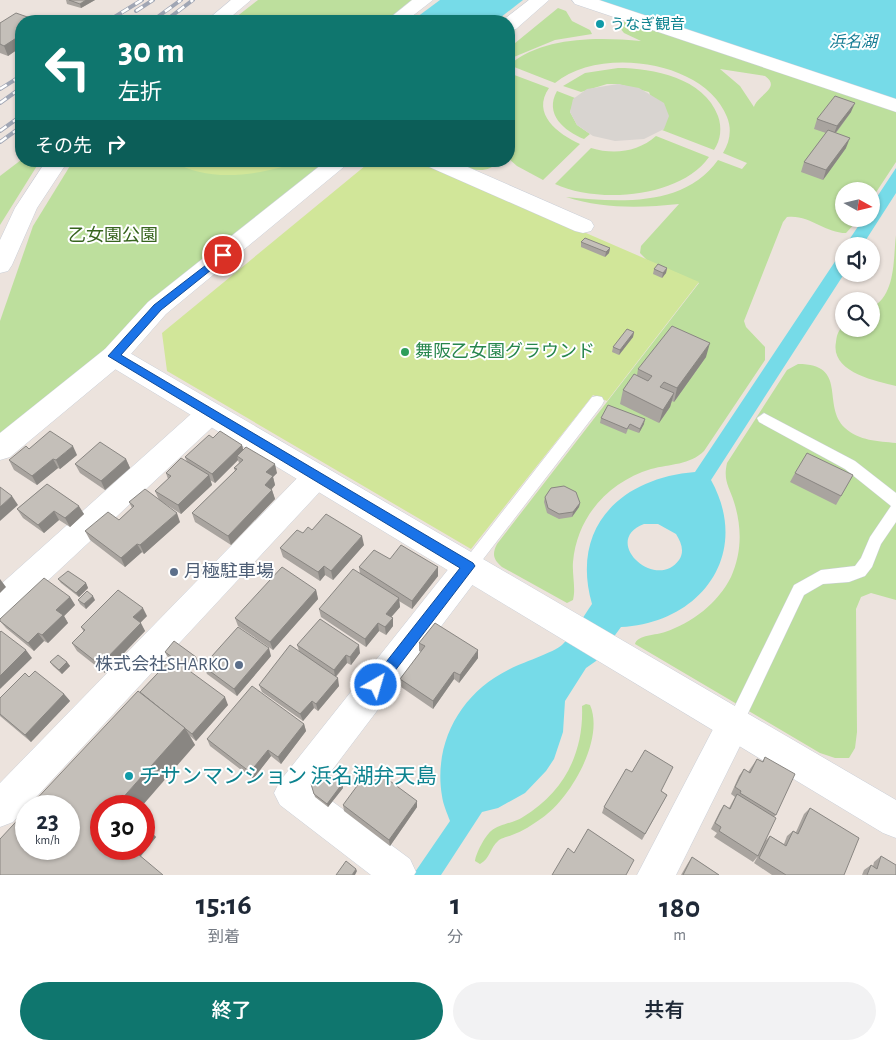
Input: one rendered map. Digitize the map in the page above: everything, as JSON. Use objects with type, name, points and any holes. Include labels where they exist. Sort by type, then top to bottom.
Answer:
[{"type":"street","points":[[223,15],[242,0]]},
{"type":"street","points":[[403,15],[424,0]]},
{"type":"street","points":[[515,21],[540,0]]},
{"type":"street","points":[[582,0],[896,106]]},
{"type":"street","points":[[0,265],[26,208],[53,167]]},
{"type":"street","points":[[0,449],[114,356],[158,308],[333,167]]},
{"type":"street","points":[[449,167],[583,226]]},
{"type":"street","points":[[114,356],[896,820]]},
{"type":"street","points":[[0,605],[210,412]]},
{"type":"street","points":[[0,809],[317,476]]},
{"type":"street","points":[[397,872],[292,794],[469,566]]},
{"type":"street","points":[[656,875],[734,724]]},
{"type":"lane","points":[[469,566],[597,401]]},
{"type":"lane","points":[[764,418],[852,465],[868,476],[896,502]]},
{"type":"lane","points":[[734,724],[799,590],[809,582],[820,577],[849,575],[860,571],[867,562],[875,541],[896,510]]},
{"type":"green space","points":[[258,0],[416,0],[395,15],[239,15]]},
{"type":"green space","points":[[558,8],[566,11],[572,21],[590,30],[592,34],[555,40],[515,57],[515,43]]},
{"type":"green space","points":[[627,21],[896,109],[896,162],[880,186],[880,182],[835,182],[835,228],[851,228],[846,233],[831,230],[803,218],[787,217],[783,222],[744,321],[746,327],[765,347],[765,360],[704,451],[686,462],[651,469],[635,475],[608,492],[597,504],[581,530],[576,546],[573,562],[574,595],[573,600],[567,603],[502,567],[494,556],[495,548],[699,283],[647,260],[640,253],[641,246],[679,204],[608,206],[566,197],[606,200],[648,198],[668,194],[687,187],[704,176],[718,160],[742,169],[747,163],[723,153],[729,140],[730,131],[727,117],[715,98],[697,82],[675,71],[623,62],[597,65],[574,72],[555,83],[515,67],[515,61],[523,55],[538,48],[555,44],[590,39],[641,41],[624,33],[620,28],[621,23]],"holes":[[[720,69],[765,76],[770,80],[770,88],[754,107],[740,86]]]},
{"type":"green space","points":[[618,68],[661,73],[689,84],[701,92],[711,103],[719,120],[719,138],[714,150],[662,130],[664,129],[649,92],[618,84],[607,84],[581,92],[563,86],[585,73]]},
{"type":"green space","points":[[515,75],[549,88],[544,97],[545,115],[563,135],[580,144],[543,180],[515,164]]},
{"type":"green space","points":[[557,91],[575,98],[570,112],[577,125],[590,134],[584,139],[577,136],[558,121],[553,107]]},
{"type":"green space","points":[[656,136],[709,157],[696,171],[679,181],[659,189],[637,193],[593,194],[555,184],[591,148],[625,151],[641,146]]},
{"type":"green space","points":[[15,165],[15,167],[36,167],[0,225],[0,176]]},
{"type":"green space","name":"乙女園公園","points":[[69,167],[319,167],[104,351],[0,434],[0,321],[33,226]]},
{"type":"green space","points":[[185,167],[281,167],[236,175],[202,173]]},
{"type":"green space","name":"舞阪乙女園グラウンド","points":[[364,167],[434,167],[699,282],[607,401],[593,395],[471,549],[167,371],[162,333]]},
{"type":"green space","points":[[465,167],[491,167],[481,170]]},
{"type":"green space","points":[[896,235],[896,386],[866,378],[847,368],[840,361],[836,352],[837,337],[880,337],[880,301],[889,286]]},
{"type":"green space","points":[[798,364],[814,366],[823,371],[829,378],[838,419],[845,428],[856,436],[896,443],[896,600],[871,593],[861,597],[856,609],[857,732],[855,748],[849,758],[835,758],[820,753],[635,644],[639,639],[665,632],[685,623],[712,603],[726,586],[735,568],[740,540],[737,511],[726,479],[727,463],[787,370]]},
{"type":"green space","points":[[590,705],[593,719],[593,734],[589,751],[573,783],[553,809],[542,818],[520,832],[498,841],[480,864],[475,861],[481,845],[491,831],[523,817],[550,796],[560,783],[569,770],[575,755],[582,723],[582,706]]},
{"type":"shaded area","points":[[618,84],[639,88],[664,103],[669,116],[664,129],[644,139],[615,141],[593,136],[577,125],[570,112],[573,99],[587,89]]},
{"type":"water","points":[[440,0],[523,0],[504,15],[420,15]]},
{"type":"water","name":"浜名湖","points":[[598,0],[896,0],[896,100]]},
{"type":"water","points":[[896,168],[896,193],[880,218],[880,192]]},
{"type":"water","points":[[857,228],[874,228],[868,237],[851,237]]},
{"type":"water","points":[[835,262],[835,282],[839,282],[711,480],[722,507],[725,534],[722,558],[711,580],[695,598],[675,613],[650,623],[621,627],[596,661],[586,668],[565,701],[563,732],[554,759],[546,771],[525,793],[498,808],[482,812],[441,875],[413,875],[450,821],[442,796],[440,776],[442,757],[454,722],[464,706],[491,680],[513,667],[559,647],[567,640],[592,604],[587,576],[588,552],[595,530],[608,511],[624,496],[645,484],[668,476],[695,472]],"holes":[[[644,524],[658,524],[676,534],[681,543],[681,557],[669,568],[658,570],[646,567],[636,560],[630,551],[628,541],[632,532]]]},
{"type":"building","points":[[69,0],[86,0],[80,4]]},
{"type":"building","points":[[16,13],[22,15],[15,15],[15,39],[4,46],[0,44],[0,23]]},
{"type":"building","points":[[835,96],[855,103],[837,126],[817,119]]},
{"type":"building","points":[[828,130],[850,138],[826,170],[804,162]]},
{"type":"building","points":[[585,238],[610,248],[606,252],[581,242]]},
{"type":"building","points":[[658,264],[667,268],[663,273],[654,269]]},
{"type":"building","points":[[672,326],[710,343],[677,388],[664,382],[660,387],[674,393],[663,410],[623,390],[634,374],[648,381],[652,376],[638,369]]},
{"type":"building","points":[[627,329],[634,332],[620,350],[613,347]]},
{"type":"building","points":[[608,405],[645,419],[640,429],[630,424],[627,429],[601,418]]},
{"type":"building","points":[[50,431],[73,446],[32,476],[9,460],[26,446],[29,449]]},
{"type":"building","points":[[220,431],[242,445],[212,474],[185,457],[209,435],[213,438]]},
{"type":"building","points":[[100,442],[126,459],[101,481],[75,464]]},
{"type":"building","points":[[246,447],[275,464],[266,472],[273,476],[265,485],[272,490],[228,536],[192,513],[237,469],[234,468],[243,460],[237,456]]},
{"type":"building","points":[[807,453],[853,475],[841,496],[795,473]]},
{"type":"building","points":[[181,458],[209,475],[178,505],[155,491],[171,476],[166,473]]},
{"type":"building","points":[[47,484],[79,506],[65,518],[54,511],[38,525],[17,509]]},
{"type":"building","points":[[564,486],[576,492],[580,503],[573,512],[559,514],[548,508],[545,497],[551,488]]},
{"type":"building","points":[[0,487],[12,496],[0,507]]},
{"type":"building","points":[[145,489],[177,513],[140,545],[137,544],[121,558],[85,531],[108,512],[119,520],[134,506],[129,502]]},
{"type":"building","points":[[326,514],[362,536],[331,571],[324,566],[318,572],[280,548],[297,530],[303,533],[308,527],[312,530]]},
{"type":"building","points":[[401,545],[438,567],[412,601],[359,567],[374,550],[390,559]]},
{"type":"building","points":[[282,567],[316,590],[270,642],[235,618]]},
{"type":"building","points":[[353,569],[399,598],[386,614],[393,618],[385,627],[378,623],[365,639],[319,609]]},
{"type":"building","points":[[68,571],[86,583],[76,593],[58,579]]},
{"type":"building","points":[[44,578],[70,597],[56,610],[63,615],[42,635],[38,633],[28,643],[0,621],[0,619]]},
{"type":"building","points":[[118,590],[143,608],[133,617],[141,623],[100,665],[72,643],[85,630],[81,627]]},
{"type":"building","points":[[87,591],[93,596],[84,604],[78,600]]},
{"type":"building","points":[[320,619],[359,645],[350,657],[346,655],[334,670],[297,645]]},
{"type":"building","points":[[435,623],[478,650],[460,675],[454,672],[433,701],[400,679],[425,646],[419,643]]},
{"type":"building","points":[[238,627],[269,648],[234,689],[203,666]]},
{"type":"building","points":[[0,632],[26,650],[0,676]]},
{"type":"building","points":[[174,641],[196,657],[186,667],[165,652]]},
{"type":"building","points":[[290,645],[338,678],[316,704],[312,701],[300,714],[259,685]]},
{"type":"building","points":[[58,655],[67,662],[59,670],[50,662]]},
{"type":"building","points":[[172,658],[225,697],[192,734],[140,692]]},
{"type":"building","points":[[35,671],[64,694],[25,735],[0,714],[0,698],[25,673],[29,677]]},
{"type":"building","points":[[252,686],[304,724],[278,757],[268,750],[250,772],[207,739]]},
{"type":"building","points":[[138,691],[185,728],[125,795],[90,795],[90,860],[145,860],[163,875],[0,875],[0,839],[15,823],[15,860],[80,860],[80,795],[40,795]]},
{"type":"building","points":[[645,750],[673,767],[661,791],[667,795],[645,834],[604,807],[626,769],[632,772]]},
{"type":"building","points":[[765,757],[795,774],[776,815],[740,793],[741,791],[735,787],[744,769],[750,773],[757,759],[763,762]]},
{"type":"building","points":[[371,767],[417,801],[389,840],[343,805]]},
{"type":"building","points":[[322,769],[342,784],[327,804],[314,794],[311,784]]},
{"type":"building","points":[[737,794],[776,818],[758,856],[719,831],[721,827],[715,823],[724,805],[730,809]]},
{"type":"building","points":[[810,808],[859,838],[844,875],[786,875],[759,858],[770,836],[786,846],[793,831],[798,834]]},
{"type":"building","points":[[588,829],[634,860],[626,875],[552,875],[568,848],[574,853]]},
{"type":"building","points":[[881,856],[896,865],[896,875],[867,875],[871,865],[877,869]]},
{"type":"building","points":[[692,857],[719,875],[683,875]]},
{"type":"building","points":[[346,861],[356,869],[352,875],[336,875]]},
{"type":"railway","points":[[118,15],[142,0]]},
{"type":"railway","points":[[136,11],[153,0]]},
{"type":"railway","points":[[160,15],[181,0]]},
{"type":"railway","points":[[173,15],[193,0]]},
{"type":"railway","points":[[0,89],[15,80]]},
{"type":"railway","points":[[0,103],[15,92]]},
{"type":"railway","points":[[0,131],[15,120]]},
{"type":"railway","points":[[0,142],[15,131]]},
{"type":"place","name":"うなぎ観音","points":[[600,24]]},
{"type":"place","name":"舞阪乙女園グラウンド","points":[[405,352]]},
{"type":"place","name":"月極駐車場","points":[[174,572]]},
{"type":"place","name":"株式会社SHARKO","points":[[239,665]]},
{"type":"place","name":"チサンマンション 浜名湖弁天島","points":[[129,776]]},
{"type":"route","points":[[223,255],[158,308],[114,356],[469,566],[376,685]]}]
